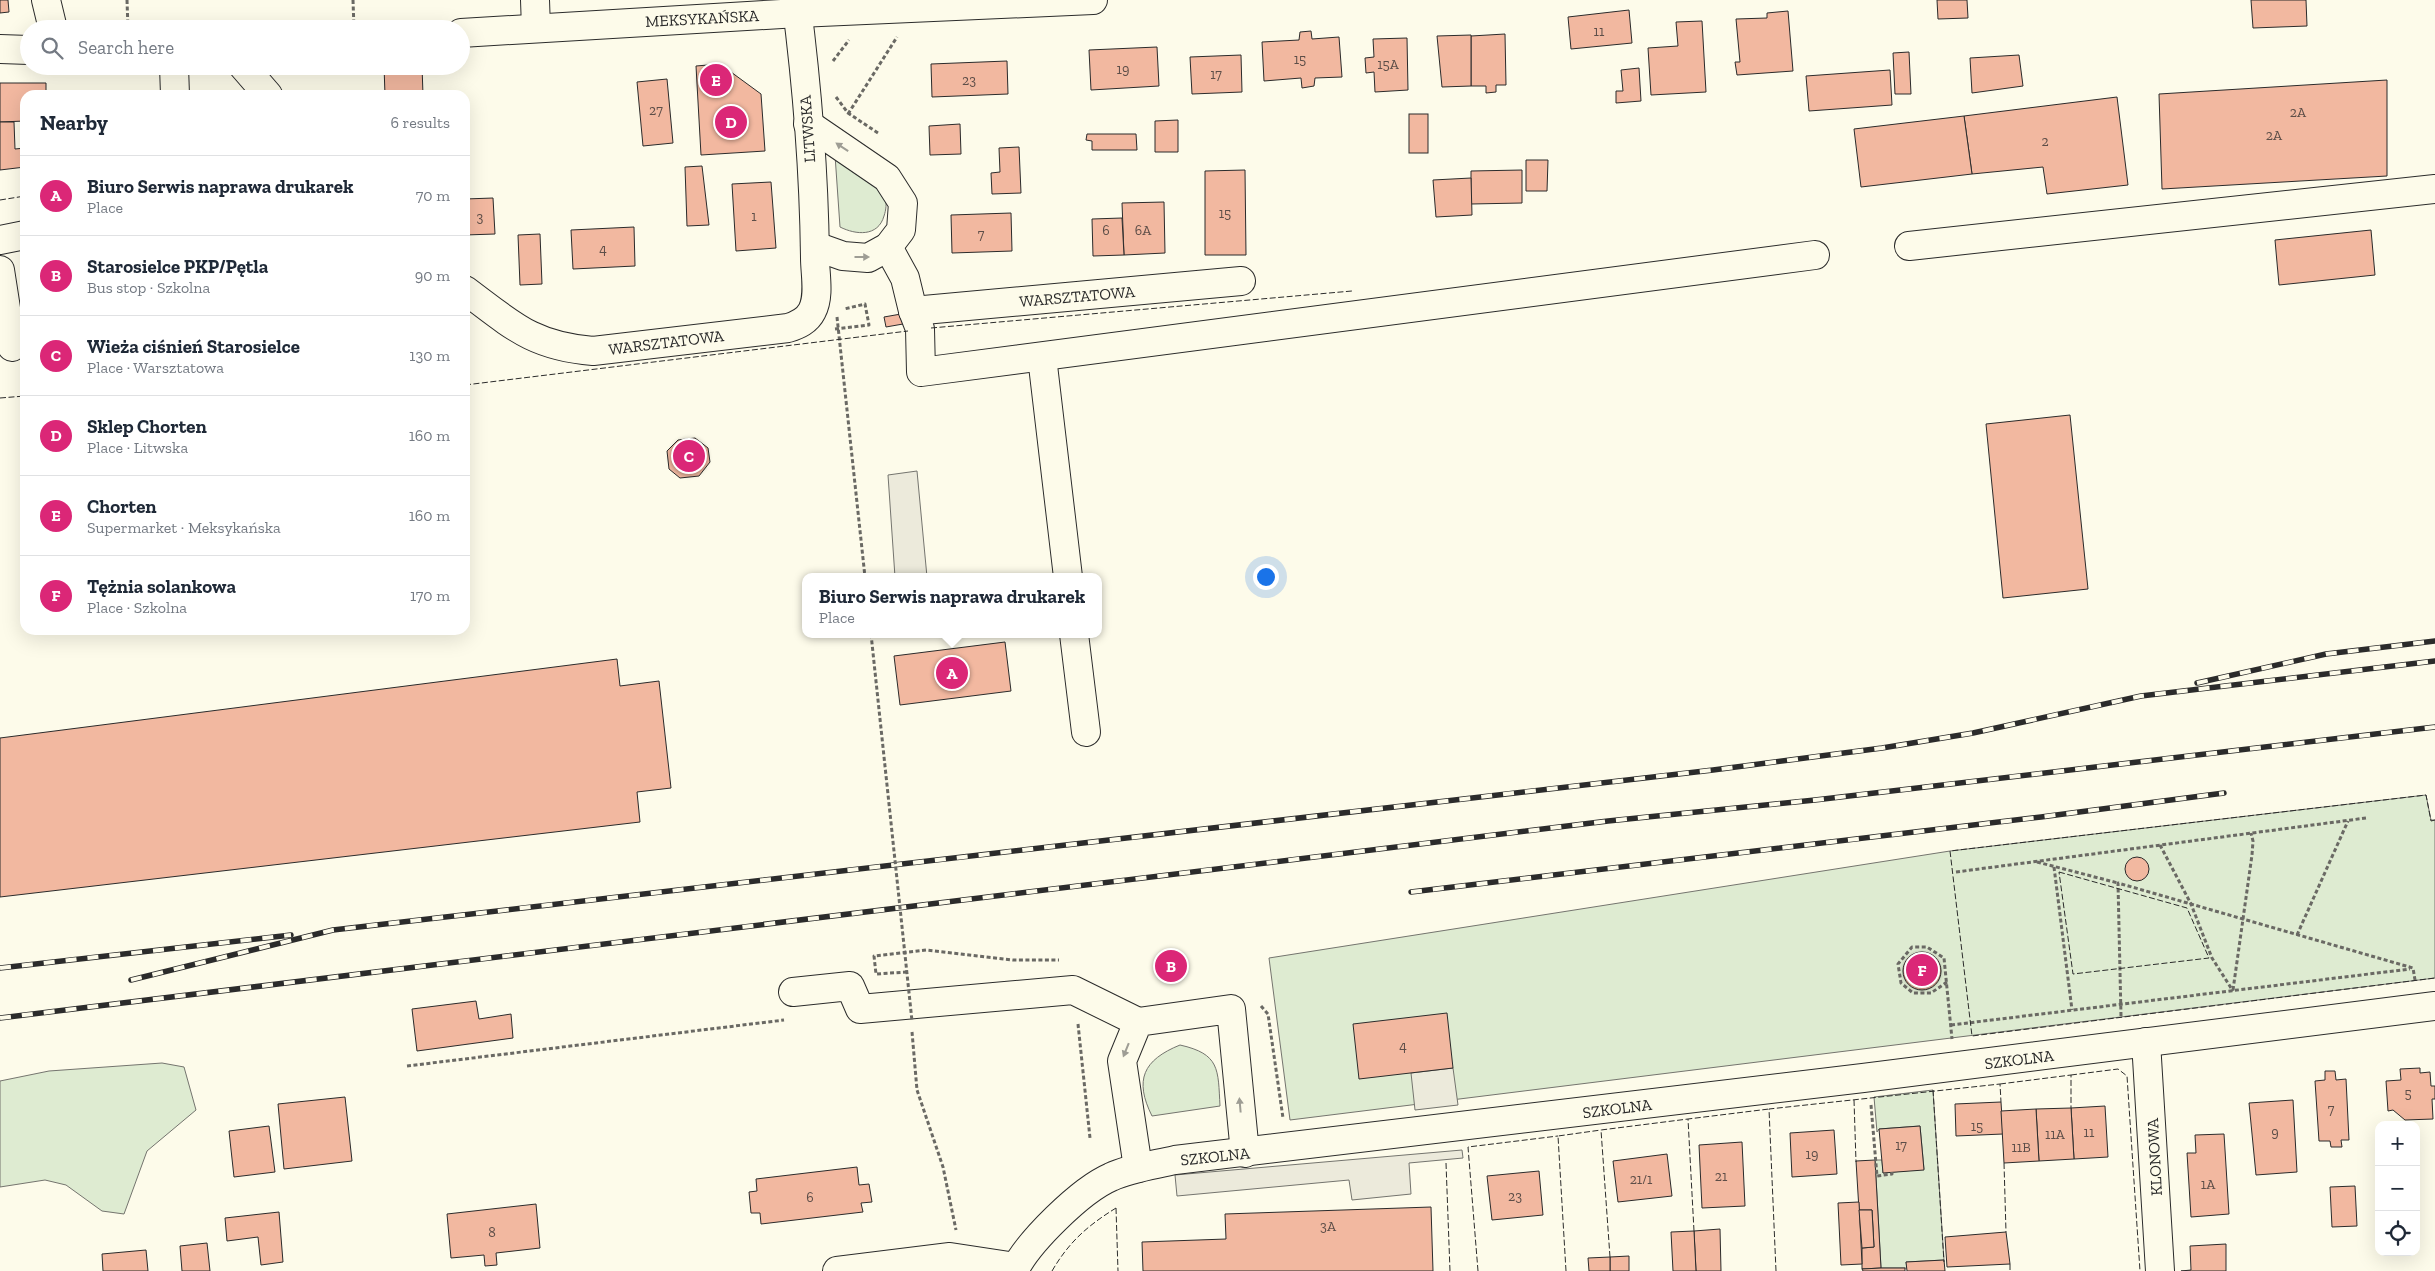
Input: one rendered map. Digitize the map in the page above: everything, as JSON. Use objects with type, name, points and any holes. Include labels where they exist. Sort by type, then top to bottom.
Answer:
[{"type":"street","points":[[46,0],[51,20]]},
{"type":"street","points":[[535,0],[536,28]]},
{"type":"street","name":"MEKSYKAŃSKA","points":[[470,32],[797,6],[1093,0]]},
{"type":"street","name":"LITWSKA","points":[[797,6],[808,124],[815,246]]},
{"type":"street","points":[[0,50],[20,50]]},
{"type":"street","points":[[174,75],[175,90]]},
{"type":"street","points":[[251,75],[264,90]]},
{"type":"street","points":[[808,124],[887,178],[904,203],[901,230],[888,248],[868,258],[843,256],[815,246]]},
{"type":"street","points":[[1910,246],[2435,189]]},
{"type":"street","points":[[0,240],[20,236]]},
{"type":"street","name":"WARSZTATOWA","points":[[470,294],[517,328],[538,340],[565,349],[593,351],[788,328],[805,320],[813,310],[816,297],[815,246]]},
{"type":"street","points":[[888,248],[905,278],[912,311],[920,329],[920,372],[1815,255]]},
{"type":"street","points":[[0,270],[12,348]]},
{"type":"street","name":"WARSZTATOWA","points":[[912,311],[1241,281]]},
{"type":"street","points":[[1042,357],[1068,573]]},
{"type":"street","points":[[1074,638],[1086,732]]},
{"type":"street","points":[[793,992],[850,986],[860,1009],[1073,990],[1138,1022],[1231,1008],[1245,1153]]},
{"type":"street","name":"SZKOLNA","points":[[837,1271],[950,1257],[1015,1269],[1049,1224],[1091,1189],[1110,1177],[1138,1168],[1175,1160],[1245,1153],[2435,1006]]},
{"type":"street","points":[[1138,1022],[1122,1060],[1138,1168]]},
{"type":"street","name":"KLONOWA","points":[[2146,1042],[2160,1271]]},
{"type":"path","points":[[127,0],[128,20]]},
{"type":"path","points":[[353,0],[354,20]]},
{"type":"path","points":[[848,113],[898,36]]},
{"type":"path","points":[[831,64],[844,44],[851,38]]},
{"type":"path","points":[[834,94],[848,113],[878,133]]},
{"type":"path","points":[[830,330],[838,329],[869,325],[865,304],[845,307],[837,317],[838,329],[865,573]]},
{"type":"path","points":[[871,638],[912,1021],[917,1090],[943,1167],[956,1233]]},
{"type":"path","points":[[1956,872],[2366,818]]},
{"type":"path","points":[[2297,935],[2348,820]]},
{"type":"path","points":[[2232,991],[2252,855],[2253,841],[2251,833]]},
{"type":"path","points":[[2160,845],[2191,904],[2212,958],[2232,991]]},
{"type":"path","points":[[2035,862],[2118,883],[2413,968]]},
{"type":"path","points":[[2054,867],[2072,1010]]},
{"type":"path","points":[[2118,883],[2121,1023]]},
{"type":"path","points":[[1947,982],[1931,993],[1913,993],[1901,983],[1898,964],[1912,948],[1927,947],[1944,958],[1947,982],[1953,1048]]},
{"type":"path","points":[[907,972],[876,974],[874,956],[926,950],[1013,960],[1066,960]]},
{"type":"path","points":[[1951,1025],[2413,968]]},
{"type":"path","points":[[2413,968],[2415,981]]},
{"type":"path","points":[[407,1066],[777,1022],[793,1017],[793,992]]},
{"type":"path","points":[[1870,1098],[1877,1176],[1892,1174],[1892,1172]]},
{"type":"green space","points":[[835,155],[869,178],[885,197],[886,207],[884,216],[877,228],[872,231],[859,233],[840,227]]},
{"type":"green space","points":[[2426,795],[2431,820],[2435,820],[2435,978],[1290,1120],[1269,958],[1950,851]]},
{"type":"green space","points":[[1180,1045],[1203,1053],[1210,1058],[1219,1082],[1220,1106],[1152,1116],[1144,1092],[1143,1082],[1145,1073],[1157,1057]]},
{"type":"green space","points":[[162,1063],[184,1067],[196,1110],[147,1151],[124,1214],[102,1211],[66,1185],[45,1180],[0,1187],[0,1081],[49,1071]]},
{"type":"green space","points":[[1933,1090],[1944,1260],[1906,1262],[1907,1268],[1881,1268],[1875,1160],[1882,1160],[1883,1173],[1924,1169],[1920,1126],[1879,1129],[1877,1132],[1874,1097]]},
{"type":"shaded area","points":[[917,471],[927,573],[895,573],[888,475]]},
{"type":"shaded area","points":[[1453,1068],[1458,1105],[1415,1110],[1411,1073]]},
{"type":"shaded area","points":[[1462,1150],[1463,1158],[1409,1163],[1411,1194],[1352,1200],[1349,1180],[1177,1196],[1175,1175]]},
{"type":"building","points":[[0,0],[8,0],[9,12],[0,13]]},
{"type":"building","points":[[1937,0],[1967,0],[1968,18],[1938,19]]},
{"type":"building","points":[[2251,0],[2306,0],[2307,26],[2253,28]]},
{"type":"building","points":[[1629,10],[1632,43],[1571,49],[1568,17]]},
{"type":"building","points":[[1788,11],[1793,71],[1737,75],[1735,62],[1740,62],[1736,19],[1767,18],[1767,13]]},
{"type":"building","points":[[1702,21],[1706,92],[1651,95],[1648,48],[1678,46],[1676,22]]},
{"type":"building","points":[[1311,31],[1312,39],[1339,37],[1342,77],[1315,78],[1314,86],[1302,88],[1301,78],[1264,81],[1262,42],[1299,40],[1300,32]]},
{"type":"building","points":[[1505,34],[1506,85],[1496,85],[1496,92],[1486,93],[1486,86],[1471,86],[1471,36]]},
{"type":"building","points":[[1471,35],[1471,86],[1442,87],[1437,36]]},
{"type":"building","points":[[1407,38],[1408,90],[1375,92],[1374,72],[1366,73],[1365,58],[1374,57],[1373,39]]},
{"type":"building","points":[[1157,47],[1159,86],[1091,90],[1089,50]]},
{"type":"building","points":[[1909,52],[1911,94],[1895,94],[1893,53]]},
{"type":"building","points":[[1241,55],[1242,92],[1192,94],[1190,57]]},
{"type":"building","points":[[2019,55],[2023,86],[1972,93],[1970,58]]},
{"type":"building","points":[[1007,61],[1008,94],[932,97],[931,64]]},
{"type":"building","points":[[720,64],[761,94],[765,151],[701,155],[696,66]]},
{"type":"building","points":[[1639,68],[1641,101],[1616,103],[1616,91],[1623,91],[1621,70]]},
{"type":"building","points":[[1890,70],[1892,105],[1809,111],[1806,76]]},
{"type":"building","points":[[384,75],[422,75],[423,90],[385,90]]},
{"type":"building","points":[[667,79],[673,143],[643,146],[637,82]]},
{"type":"building","points":[[2387,80],[2387,176],[2162,189],[2159,94]]},
{"type":"building","points":[[0,83],[46,83],[46,90],[20,90],[20,121],[0,122]]},
{"type":"building","points":[[2117,97],[2128,185],[2047,194],[2043,167],[1972,174],[1964,116]]},
{"type":"building","points":[[1409,114],[1428,114],[1428,153],[1409,153]]},
{"type":"building","points":[[1964,116],[1972,174],[1861,187],[1854,129]]},
{"type":"building","points":[[1178,120],[1178,152],[1155,152],[1155,121]]},
{"type":"building","points":[[0,122],[14,122],[15,149],[20,148],[20,168],[0,170]]},
{"type":"building","points":[[960,124],[961,154],[930,155],[929,126]]},
{"type":"building","points":[[1087,134],[1136,134],[1137,150],[1092,150],[1092,141],[1086,140]]},
{"type":"building","points":[[1019,147],[1021,193],[992,194],[991,173],[1000,172],[999,148]]},
{"type":"building","points":[[1526,160],[1548,160],[1547,191],[1526,191]]},
{"type":"building","points":[[702,166],[709,225],[687,226],[685,167]]},
{"type":"building","points":[[1245,170],[1246,255],[1205,255],[1205,171]]},
{"type":"building","points":[[1522,170],[1522,203],[1471,204],[1471,171]]},
{"type":"building","points":[[1471,178],[1472,215],[1436,217],[1433,180]]},
{"type":"building","points":[[771,182],[776,248],[736,251],[732,184]]},
{"type":"building","points":[[493,198],[495,234],[470,235],[470,199]]},
{"type":"building","points":[[1164,202],[1165,253],[1124,255],[1122,203]]},
{"type":"building","points":[[1011,213],[1012,251],[952,253],[951,215]]},
{"type":"building","points":[[1122,218],[1124,255],[1093,256],[1092,219]]},
{"type":"building","points":[[634,227],[635,266],[573,269],[571,230]]},
{"type":"building","points":[[2371,230],[2375,275],[2279,285],[2275,240]]},
{"type":"building","points":[[540,234],[542,284],[520,285],[518,235]]},
{"type":"building","points":[[901,314],[903,324],[886,327],[884,317]]},
{"type":"building","points":[[2070,415],[2088,589],[2003,598],[1986,424]]},
{"type":"building","points":[[695,438],[708,448],[710,462],[699,476],[680,478],[669,469],[667,451],[678,440]]},
{"type":"building","points":[[1005,642],[1011,691],[900,705],[894,656]]},
{"type":"building","points":[[617,659],[620,686],[659,681],[671,788],[637,792],[640,822],[0,897],[0,738]]},
{"type":"building","points":[[2137,857],[2145,861],[2149,869],[2145,877],[2137,881],[2129,877],[2125,869],[2129,861]]},
{"type":"building","points":[[1922,952],[1935,958],[1941,971],[1935,984],[1922,990],[1909,984],[1903,971],[1909,958]]},
{"type":"building","points":[[476,1001],[479,1019],[511,1014],[513,1038],[417,1051],[412,1009]]},
{"type":"building","points":[[1447,1013],[1453,1068],[1359,1079],[1353,1024]]},
{"type":"building","points":[[2420,1068],[2420,1073],[2430,1072],[2431,1086],[2435,1086],[2435,1099],[2432,1099],[2433,1119],[2405,1120],[2393,1110],[2388,1111],[2386,1081],[2401,1080],[2400,1069]]},
{"type":"building","points":[[2325,1071],[2335,1071],[2336,1080],[2346,1079],[2349,1140],[2341,1140],[2342,1147],[2331,1147],[2330,1141],[2319,1141],[2315,1081],[2325,1080]]},
{"type":"building","points":[[345,1097],[352,1161],[284,1169],[278,1104]]},
{"type":"building","points":[[2293,1100],[2297,1172],[2256,1175],[2249,1103]]},
{"type":"building","points":[[2001,1102],[2003,1134],[1956,1136],[1955,1104]]},
{"type":"building","points":[[2105,1106],[2108,1157],[2074,1159],[2071,1108]]},
{"type":"building","points":[[2071,1108],[2074,1159],[2039,1161],[2036,1109]]},
{"type":"building","points":[[2036,1109],[2039,1161],[2004,1163],[2001,1111]]},
{"type":"building","points":[[269,1126],[275,1172],[234,1177],[229,1131]]},
{"type":"building","points":[[1920,1126],[1924,1170],[1883,1173],[1879,1129]]},
{"type":"building","points":[[1834,1130],[1837,1174],[1792,1177],[1790,1133]]},
{"type":"building","points":[[2224,1134],[2229,1214],[2191,1217],[2187,1153],[2196,1153],[2195,1135]]},
{"type":"building","points":[[1742,1142],[1745,1206],[1702,1208],[1699,1145]]},
{"type":"building","points":[[1667,1154],[1672,1196],[1618,1202],[1613,1161]]},
{"type":"building","points":[[1875,1160],[1881,1268],[1862,1269],[1862,1248],[1874,1247],[1872,1210],[1859,1210],[1856,1161]]},
{"type":"building","points":[[857,1167],[859,1185],[869,1184],[872,1202],[861,1203],[863,1212],[761,1224],[760,1213],[751,1213],[749,1192],[757,1191],[756,1179]]},
{"type":"building","points":[[1539,1171],[1543,1215],[1492,1220],[1487,1176]]},
{"type":"building","points":[[2355,1186],[2357,1226],[2332,1227],[2330,1187]]},
{"type":"building","points":[[1859,1202],[1862,1264],[1841,1265],[1838,1203]]},
{"type":"building","points":[[536,1204],[540,1248],[496,1253],[497,1265],[485,1266],[484,1255],[451,1258],[447,1214]]},
{"type":"building","points":[[1431,1207],[1433,1271],[1143,1271],[1142,1242],[1226,1239],[1225,1214]]},
{"type":"building","points":[[1859,1210],[1872,1210],[1874,1247],[1862,1248]]},
{"type":"building","points":[[279,1212],[283,1262],[261,1265],[258,1237],[227,1241],[225,1218]]},
{"type":"building","points":[[1720,1229],[1721,1271],[1696,1271],[1694,1231]]},
{"type":"building","points":[[1694,1231],[1696,1271],[1673,1271],[1671,1232]]},
{"type":"building","points":[[2006,1232],[2010,1264],[1947,1267],[1945,1237]]},
{"type":"building","points":[[207,1243],[210,1271],[182,1271],[180,1246]]},
{"type":"building","points":[[2226,1244],[2226,1271],[2181,1271],[2191,1270],[2190,1246]]},
{"type":"building","points":[[146,1250],[148,1271],[103,1271],[102,1254]]},
{"type":"building","points":[[1629,1256],[1629,1271],[1610,1271],[1610,1257]]},
{"type":"building","points":[[1610,1257],[1610,1271],[1589,1271],[1588,1258]]},
{"type":"building","points":[[1944,1260],[1945,1271],[1907,1271],[1906,1262]]},
{"type":"building","points":[[1905,1268],[1905,1271],[1863,1271],[1862,1269]]},
{"type":"railway","points":[[2197,683],[2326,654],[2435,641]]},
{"type":"railway","points":[[131,980],[333,930],[1713,770],[1882,748],[1973,733],[2141,696],[2435,661]]},
{"type":"railway","points":[[0,1018],[1608,821],[1815,800],[2435,727]]},
{"type":"railway","points":[[1411,892],[2041,817],[2224,793]]},
{"type":"railway","points":[[0,968],[291,935]]},
{"type":"fence","points":[[0,200],[20,197]]},
{"type":"fence","points":[[931,328],[1352,291]]},
{"type":"fence","points":[[470,384],[908,331]]},
{"type":"fence","points":[[0,398],[20,396]]},
{"type":"fence","points":[[2435,820],[2431,821],[2426,795],[1950,851],[1972,1036],[2435,978]]},
{"type":"fence","points":[[2059,872],[2187,908],[2209,958],[2073,974],[2059,872]]},
{"type":"fence","points":[[2071,1075],[2118,1069],[2127,1076],[2140,1271]]},
{"type":"fence","points":[[2000,1084],[2071,1075],[2071,1108]]},
{"type":"fence","points":[[1776,1271],[1769,1109],[2000,1084],[2001,1102]]},
{"type":"fence","points":[[1933,1090],[1944,1262]]},
{"type":"fence","points":[[1854,1100],[1856,1162]]},
{"type":"fence","points":[[1694,1231],[1688,1119],[1769,1109]]},
{"type":"fence","points":[[1610,1257],[1601,1130],[1688,1119]]},
{"type":"fence","points":[[1566,1271],[1558,1136],[1601,1130]]},
{"type":"fence","points":[[1478,1271],[1468,1147],[1558,1136]]},
{"type":"fence","points":[[1446,1163],[1450,1271]]},
{"type":"fence","points":[[2004,1163],[2006,1232]]},
{"type":"fence","points":[[1116,1208],[1118,1271]]},
{"type":"fence","points":[[1052,1271],[1065,1251],[1080,1235],[1096,1221],[1116,1208]]},
{"type":"fence","points":[[2010,1264],[2010,1271]]},
{"type":"place","name":"Chorten","points":[[716,80]]},
{"type":"place","name":"Sklep Chorten","points":[[731,122]]},
{"type":"place","name":"Wieża ciśnień Starosielce","points":[[689,456]]},
{"type":"place","name":"Biuro Serwis naprawa drukarek","points":[[952,673]]},
{"type":"place","name":"Starosielce PKP/Pętla","points":[[1171,966]]},
{"type":"place","name":"Tężnia solankowa","points":[[1922,970]]}]
